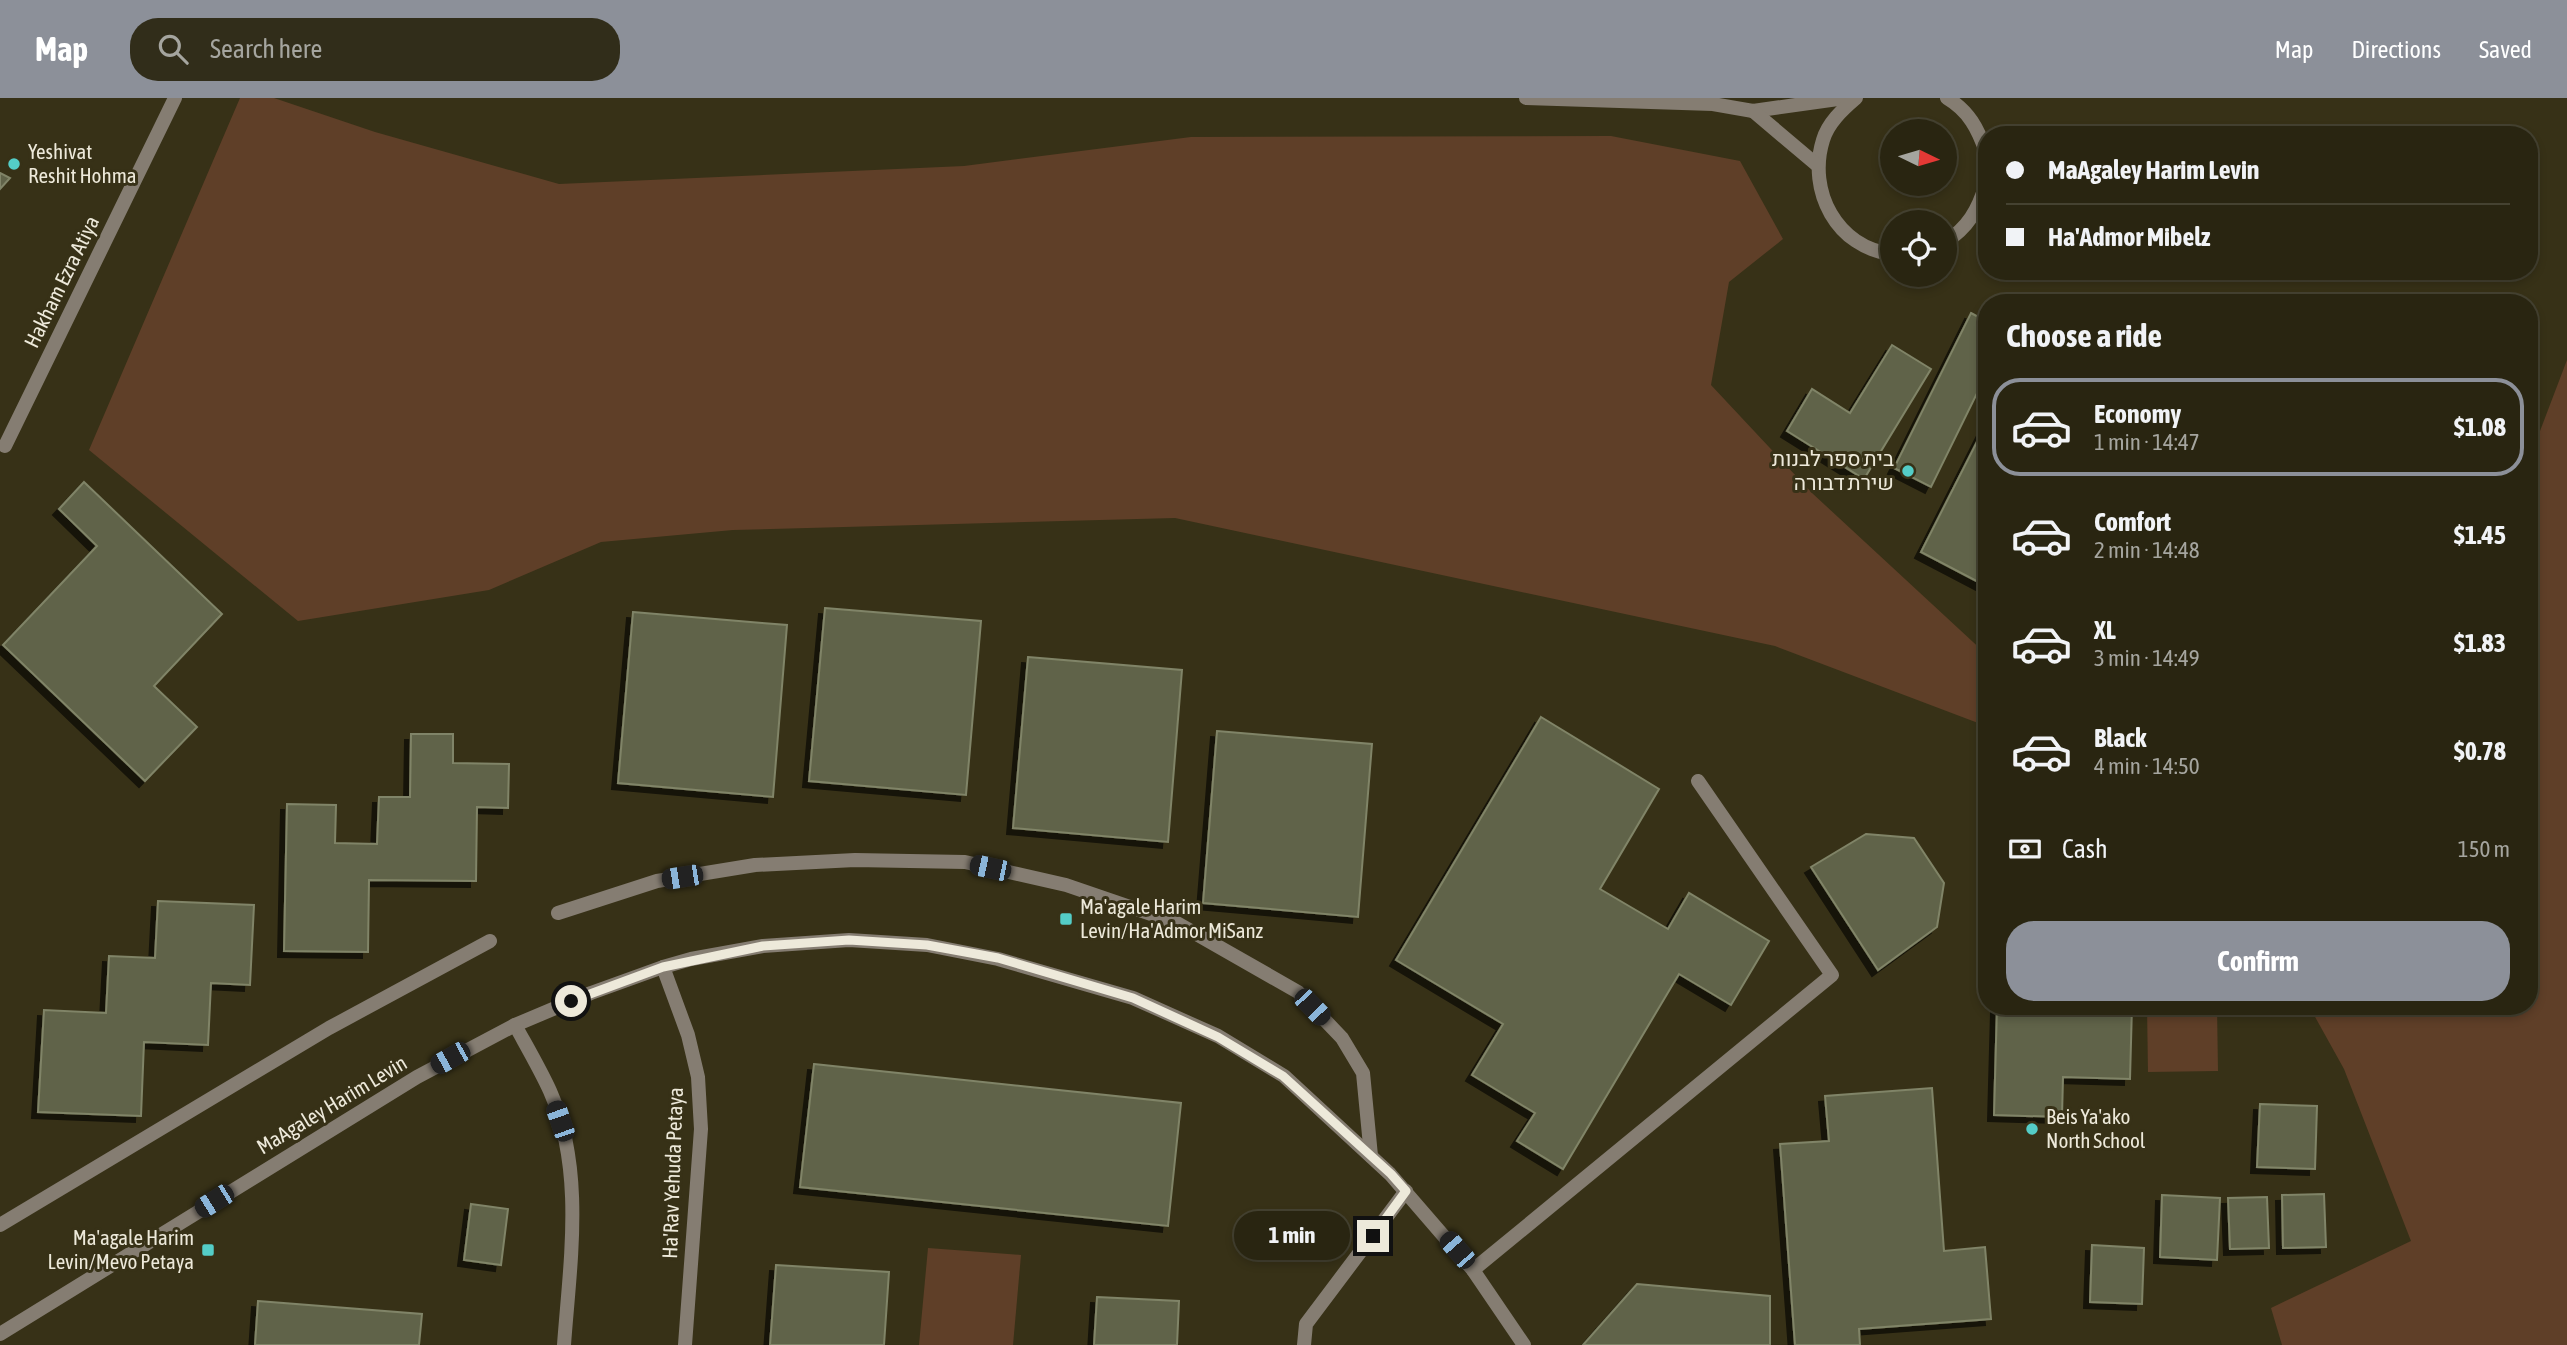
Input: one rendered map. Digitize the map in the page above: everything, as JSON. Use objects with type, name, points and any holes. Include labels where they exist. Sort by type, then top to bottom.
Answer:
[{"type":"street","name":"Hakham Ezra Atiya","points":[[5,446],[175,98]]},
{"type":"street","points":[[1526,98],[1713,104],[1753,111],[1845,98]]},
{"type":"street","points":[[1856,98],[1837,114],[1823,138],[1817,165],[1821,194],[1833,220],[1853,240],[1880,252]]},
{"type":"street","points":[[1947,98],[1959,105],[1978,130]]},
{"type":"street","points":[[1753,111],[1817,165]]},
{"type":"street","points":[[1957,235],[1978,209]]},
{"type":"street","points":[[1474,1270],[1832,975],[1698,780]]},
{"type":"street","points":[[558,913],[657,881],[755,865],[855,860],[965,862],[1066,885],[1177,923],[1298,992],[1342,1038],[1363,1073],[1371,1156]]},
{"type":"street","name":"MaAgaley Harim Levin","points":[[0,1334],[418,1077],[515,1025],[663,967],[763,946],[849,940],[927,945],[998,958],[1133,998],[1218,1037],[1283,1076],[1406,1191],[1474,1270],[1524,1345]]},
{"type":"street","points":[[0,1225],[329,1028],[490,941]]},
{"type":"street","name":"Ha'Rav Yehuda Petaya","points":[[663,967],[688,1035],[698,1077],[701,1129],[684,1345]]},
{"type":"street","points":[[515,1025],[551,1092],[570,1170],[573,1219],[564,1345]]},
{"type":"street","points":[[1304,1345],[1306,1324],[1406,1191]]},
{"type":"shaded area","points":[[240,98],[274,98],[375,132],[559,184],[964,166],[1191,137],[1611,136],[1740,161],[1783,239],[1729,282],[1711,385],[1812,493],[1978,647],[1978,723],[1775,646],[1175,518],[733,530],[601,542],[489,590],[298,621],[89,450]]},
{"type":"shaded area","points":[[2567,360],[2567,1345],[2282,1345],[2271,1308],[2411,1241],[2344,1069],[2314,1015],[2538,1015],[2538,436]]},
{"type":"shaded area","points":[[2147,1015],[2217,1015],[2218,1071],[2148,1072]]},
{"type":"shaded area","points":[[928,1248],[1021,1255],[1013,1345],[919,1345]]},
{"type":"building","points":[[0,173],[10,178],[0,189]]},
{"type":"building","points":[[1971,313],[1978,317],[1978,391],[1931,487],[1894,468]]},
{"type":"building","points":[[1892,345],[1931,369],[1864,479],[1787,431],[1812,389],[1850,413]]},
{"type":"building","points":[[1978,440],[1978,582],[1921,552]]},
{"type":"building","points":[[84,482],[222,614],[154,686],[197,727],[145,781],[3,645],[97,546],[59,509]]},
{"type":"building","points":[[825,608],[981,621],[966,795],[809,781]]},
{"type":"building","points":[[633,612],[787,625],[773,797],[618,783]]},
{"type":"building","points":[[1028,657],[1182,670],[1168,842],[1013,828]]},
{"type":"building","points":[[1541,717],[1659,789],[1600,889],[1668,929],[1689,893],[1769,941],[1731,1005],[1679,974],[1563,1169],[1517,1141],[1535,1113],[1472,1075],[1503,1024],[1396,960]]},
{"type":"building","points":[[1217,731],[1372,744],[1358,917],[1203,903]]},
{"type":"building","points":[[411,734],[453,734],[453,763],[509,764],[508,808],[477,807],[476,881],[369,880],[368,952],[284,951],[287,804],[336,805],[335,843],[377,844],[379,797],[410,797]]},
{"type":"building","points":[[1866,834],[1914,838],[1944,883],[1937,927],[1878,970],[1811,867]]},
{"type":"building","points":[[158,901],[254,905],[250,985],[211,983],[208,1045],[144,1042],[141,1116],[38,1112],[44,1010],[106,1013],[109,956],[155,958]]},
{"type":"building","points":[[1997,1015],[2132,1015],[2130,1079],[2063,1077],[2062,1117],[1994,1115]]},
{"type":"building","points":[[814,1064],[1181,1103],[1168,1226],[800,1187]]},
{"type":"building","points":[[1932,1088],[1944,1251],[1985,1247],[1991,1319],[1859,1329],[1860,1345],[1795,1345],[1780,1144],[1829,1141],[1825,1096]]},
{"type":"building","points":[[2260,1104],[2317,1106],[2315,1169],[2257,1167]]},
{"type":"building","points":[[2324,1194],[2326,1247],[2283,1248],[2282,1195]]},
{"type":"building","points":[[2162,1195],[2220,1198],[2217,1260],[2160,1257]]},
{"type":"building","points":[[2267,1197],[2269,1248],[2230,1249],[2228,1198]]},
{"type":"building","points":[[471,1204],[508,1209],[501,1265],[464,1260]]},
{"type":"building","points":[[2092,1245],[2144,1248],[2142,1304],[2090,1302]]},
{"type":"building","points":[[776,1265],[889,1272],[884,1345],[770,1345]]},
{"type":"building","points":[[1637,1284],[1770,1296],[1770,1345],[1583,1345]]},
{"type":"building","points":[[1097,1297],[1179,1301],[1177,1345],[1094,1345]]},
{"type":"building","points":[[258,1301],[422,1314],[419,1345],[255,1345]]},
{"type":"place","name":"Yeshivat Reshit Hohma","points":[[14,164]]},
{"type":"place","name":"בית ספר לבנות שירת דבורה","points":[[1908,471]]},
{"type":"place","name":"Ma'agale Harim Levin/Ha'Admor MiSanz","points":[[1066,919]]},
{"type":"place","name":"Beis Ya'ako North School","points":[[2032,1129]]},
{"type":"place","name":"Ma'agale Harim Levin/Mevo Petaya","points":[[208,1250]]},
{"type":"route","points":[[571,1001],[663,967],[763,946],[849,940],[927,945],[998,958],[1133,998],[1218,1037],[1283,1076],[1391,1174],[1406,1191],[1373,1236]]}]
